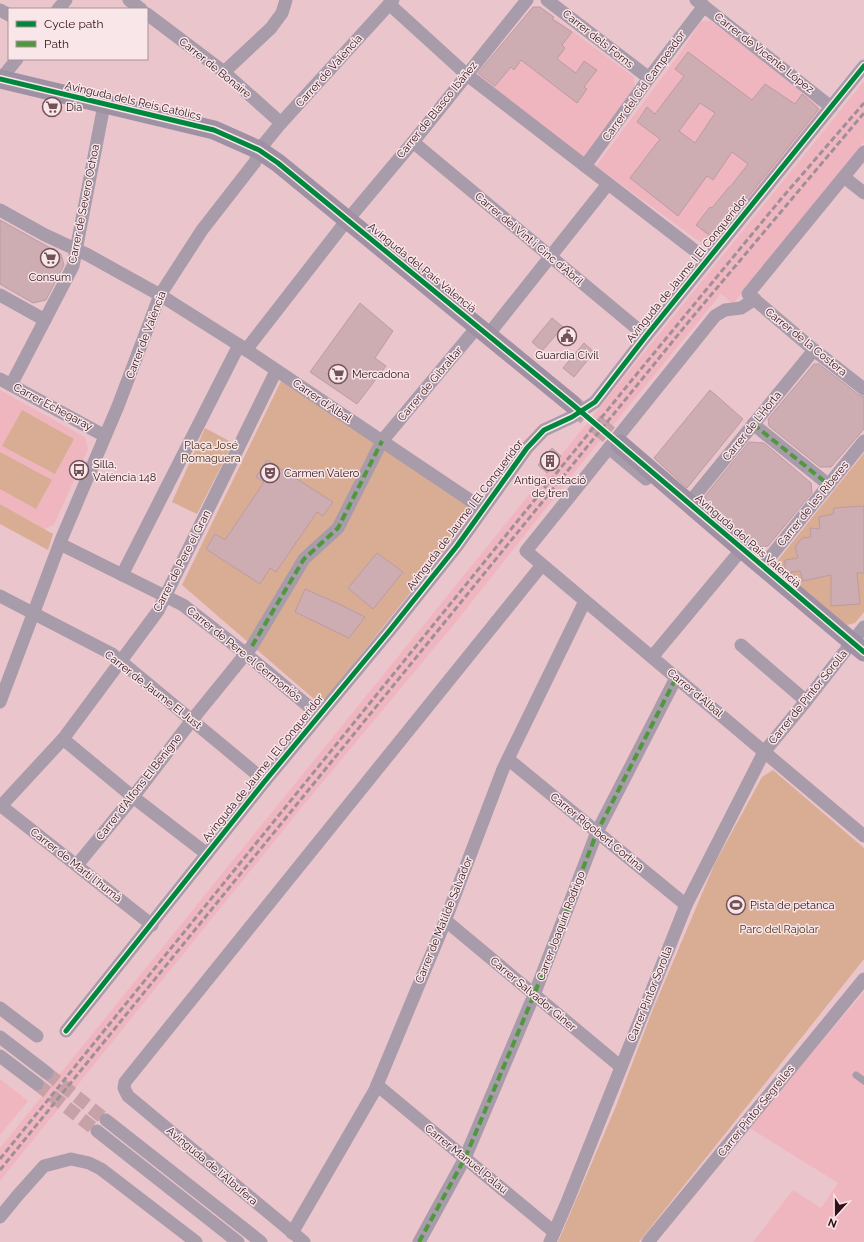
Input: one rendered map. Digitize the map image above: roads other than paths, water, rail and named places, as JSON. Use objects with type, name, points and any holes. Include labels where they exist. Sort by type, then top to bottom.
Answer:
[{"type":"street","points":[[59,8],[66,0]]},
{"type":"street","points":[[129,0],[140,8]]},
{"type":"street","points":[[224,72],[271,28],[282,13],[286,0]]},
{"type":"street","name":"Carrer de Blasco Ibáñez","points":[[122,575],[242,348],[413,142],[466,74],[527,0]]},
{"type":"street","name":"Carrer dels Forns","points":[[547,0],[649,78]]},
{"type":"street","points":[[391,2],[466,74],[707,260]]},
{"type":"street","name":"Carrer de València","points":[[0,702],[32,613],[136,360],[160,295],[202,230],[255,162],[259,150],[281,123],[391,2]]},
{"type":"street","name":"Carrer del Cid Campeador","points":[[585,166],[649,78],[700,3]]},
{"type":"street","name":"Carrer de Vicente López","points":[[700,3],[831,107]]},
{"type":"street","name":"Carrer de Bonaire","points":[[148,15],[224,72],[281,123]]},
{"type":"street","points":[[0,79],[17,60]]},
{"type":"street","name":"Avinguda de Jaume I El Conqueridor","points":[[66,1031],[265,781],[457,546],[527,448],[544,430],[572,417],[595,402],[646,336],[864,66]]},
{"type":"street","name":"Avinguda dels Reis Catòlics","points":[[0,79],[214,130],[259,150]]},
{"type":"street","name":"Carrer de Severo Ochoa","points":[[6,382],[45,320],[73,266],[104,105]]},
{"type":"street","name":"Carrer del Vint i Cinc d'Abril","points":[[413,142],[646,336]]},
{"type":"street","name":"Avinguda del País Valencià","points":[[259,150],[348,220],[572,404]]},
{"type":"street","points":[[615,446],[715,316],[725,310],[741,308],[752,297],[864,152]]},
{"type":"street","points":[[844,177],[864,193]]},
{"type":"street","name":"Carrer de Gibraltar","points":[[249,650],[304,560],[338,528],[382,441],[550,256],[608,184]]},
{"type":"street","name":"Carrer d'Albal","points":[[0,210],[45,235],[88,255],[160,295],[483,509]]},
{"type":"street","points":[[0,295],[45,320]]},
{"type":"street","name":"Carrer de la Costera","points":[[752,297],[814,350],[864,389]]},
{"type":"street","name":"Carrer de L'Horta","points":[[689,503],[814,350]]},
{"type":"street","name":"Carrer de Pere el Gran","points":[[0,806],[63,739],[158,611],[276,371]]},
{"type":"street","name":"Carrer Echegaray","points":[[6,382],[105,436]]},
{"type":"street","points":[[753,424],[829,485]]},
{"type":"street","name":"Carrer de les Riberes","points":[[762,567],[864,441]]},
{"type":"street","name":"Avinguda del País Valencià","points":[[615,446],[689,503],[762,567],[858,647]]},
{"type":"street","name":"Avinguda del País Valencià","points":[[615,446],[692,517],[701,523],[714,525]]},
{"type":"street","name":"Carrer d'Albal","points":[[615,446],[526,551],[864,836]]},
{"type":"street","name":"Carrer de Pere el Cermoniós","points":[[60,544],[183,605],[249,650],[319,715]]},
{"type":"street","points":[[652,657],[742,549]]},
{"type":"street","name":"Avinguda de l'Albufera","points":[[304,1242],[128,1096],[124,1088],[125,1082],[128,1076],[542,565]]},
{"type":"street","name":"Carrer de Jaume El Just","points":[[0,596],[112,654],[265,781]]},
{"type":"street","name":"Carrer de Matilde Salvador","points":[[292,1233],[377,1085],[445,920],[508,759],[585,601]]},
{"type":"street","name":"Carrer de Pintor Sorolla","points":[[764,752],[806,702],[858,647],[864,627]]},
{"type":"street","points":[[741,645],[806,702]]},
{"type":"street","name":"Carrer d'Alfons El Benigne","points":[[77,865],[133,797],[192,720],[249,650]]},
{"type":"street","name":"Carrer Joaquín Rodrigo","points":[[419,1242],[465,1158],[534,995],[597,832],[676,678]]},
{"type":"street","points":[[63,739],[133,797],[207,854]]},
{"type":"street","name":"Carrer Pintor Sorolla","points":[[552,1237],[686,905],[764,752]]},
{"type":"street","name":"Carrer Rigobert Cortina","points":[[508,759],[686,905]]},
{"type":"street","name":"Carrer de Martí l'humà","points":[[0,806],[152,924]]},
{"type":"street","name":"Carrer Salvador Giner","points":[[445,920],[621,1067]]},
{"type":"street","name":"Carrer Pintor Segrelles","points":[[648,1242],[864,979]]},
{"type":"street","points":[[0,1008],[37,1036]]},
{"type":"street","points":[[0,1037],[47,1072]]},
{"type":"street","points":[[0,1056],[37,1084]]},
{"type":"street","name":"Carrer Manuel Palau","points":[[377,1085],[465,1158],[552,1237]]},
{"type":"street","points":[[106,1120],[261,1242]]},
{"type":"street","points":[[97,1131],[238,1242]]},
{"type":"street","points":[[0,1218],[44,1166],[71,1158],[89,1163],[101,1169],[196,1242]]},
{"type":"lane","points":[[856,1075],[864,1081]]},
{"type":"tunnel","points":[[572,404],[620,444]]},
{"type":"tunnel","points":[[47,1073],[106,1120]]},
{"type":"tunnel","points":[[37,1084],[97,1131]]},
{"type":"railway","points":[[0,1159],[636,375],[781,199],[864,103]]},
{"type":"railway","points":[[0,1170],[690,320],[864,113]]},
{"type":"place","name":"Dia","points":[[52,107]]},
{"type":"place","name":"Consum","points":[[50,258]]},
{"type":"place","name":"Guardia Civil","points":[[567,336]]},
{"type":"place","name":"Mercadona","points":[[338,374]]},
{"type":"place","name":"Antiga estació de tren","points":[[550,461]]},
{"type":"place","name":"Silla, València 148","points":[[79,470]]},
{"type":"place","name":"Carmen Valero","points":[[270,473]]},
{"type":"place","name":"Pista de petanca","points":[[736,905]]},
{"type":"park label","name":"Plaça José Romaguera","points":[[211,451]]},
{"type":"park label","name":"Parc del Rajolar","points":[[779,929]]}]
